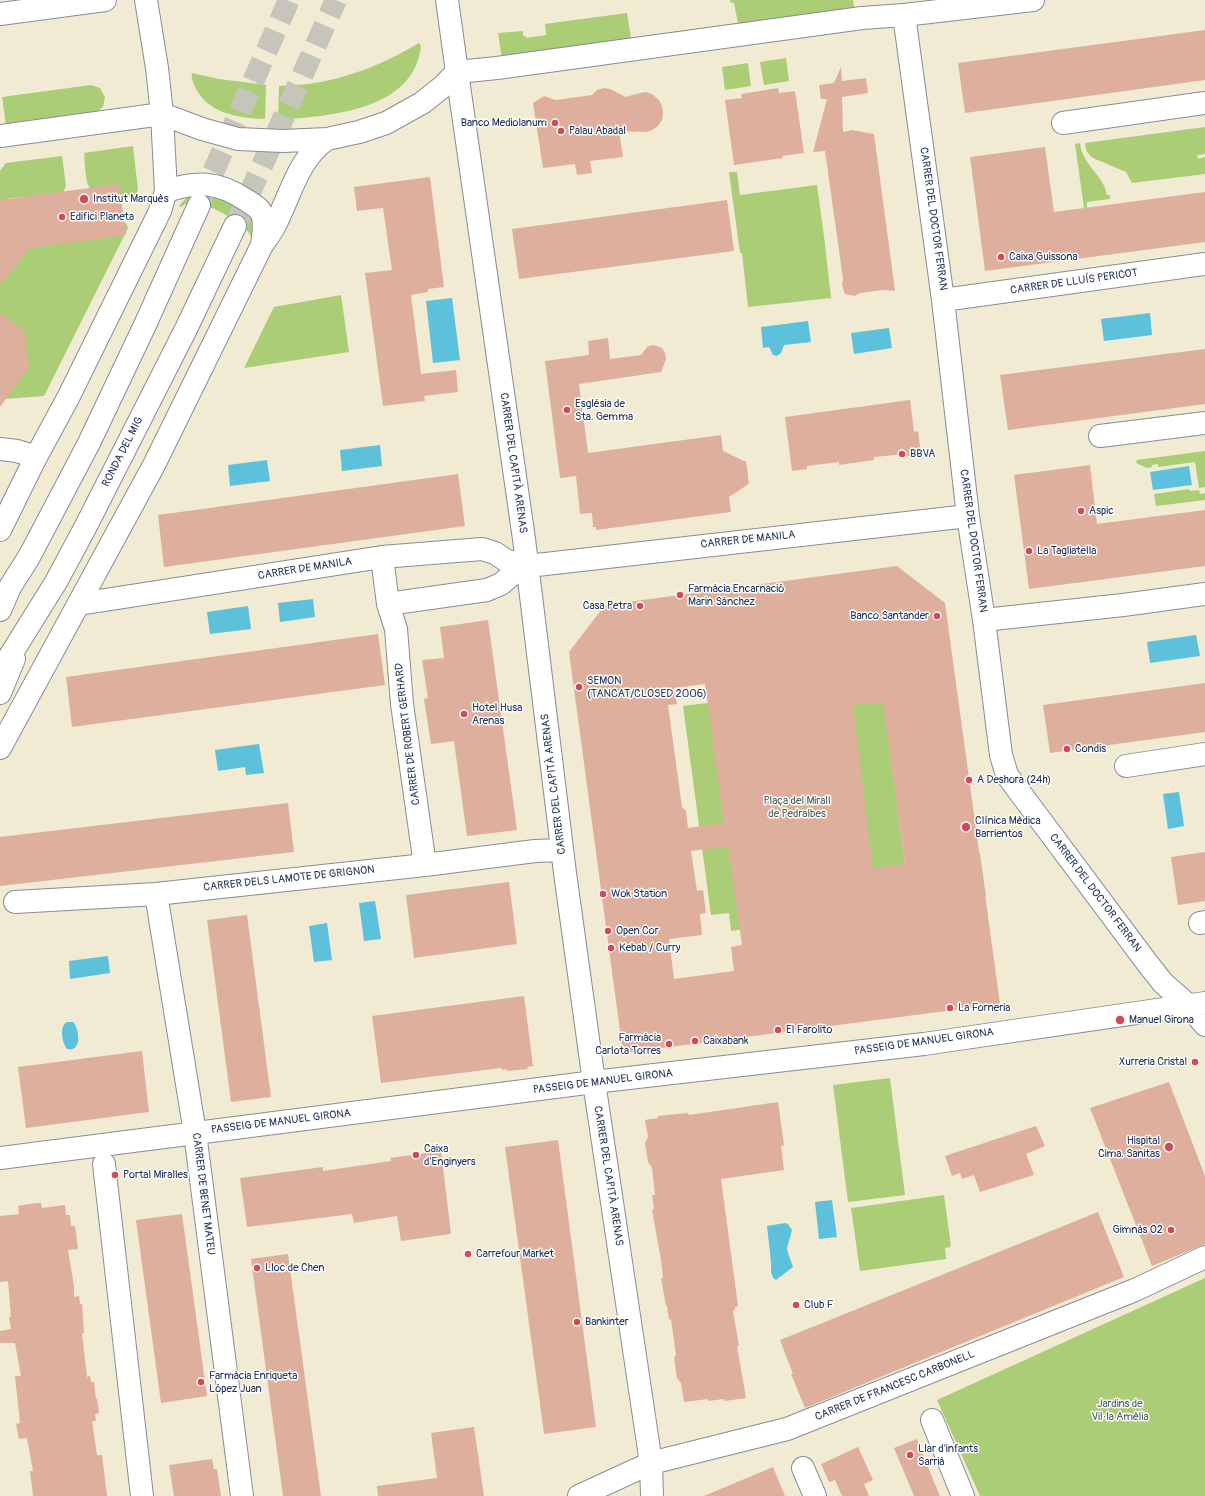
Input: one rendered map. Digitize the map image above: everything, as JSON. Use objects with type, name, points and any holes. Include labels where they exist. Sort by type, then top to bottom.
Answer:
[{"type":"street","points":[[0,14],[105,0]]},
{"type":"street","points":[[0,530],[36,457],[117,302],[160,211],[166,191],[162,114],[157,68],[146,0]]},
{"type":"street","name":"CARRER DEL CAPITÀ ARENAS","points":[[447,0],[528,566],[562,850],[594,1082],[651,1463],[652,1496]]},
{"type":"street","points":[[0,136],[162,114],[202,129],[238,139],[283,141],[327,139],[359,132],[386,123],[422,103],[441,88],[457,72],[505,67],[862,18],[903,8],[1033,0]]},
{"type":"street","name":"CARRER DEL DOCTOR FERRAN","points":[[903,8],[943,300],[968,516],[984,620],[1001,755],[1007,775],[1163,983],[1196,1004],[1205,1025]]},
{"type":"street","points":[[1063,123],[1205,103]]},
{"type":"street","points":[[0,748],[154,465],[262,245],[274,227],[307,158],[317,146],[327,139]]},
{"type":"street","points":[[166,191],[189,184],[201,183],[219,187],[239,195],[257,207],[261,212],[264,226],[262,245]]},
{"type":"street","points":[[0,610],[5,594],[29,557],[96,429],[145,325],[198,205]]},
{"type":"street","name":"RONDA DEL MIG","points":[[0,672],[56,582],[86,526],[186,329],[235,226]]},
{"type":"street","name":"CARRER DE LLUÍS PERICOT","points":[[943,300],[1205,264]]},
{"type":"street","points":[[1100,436],[1205,423]]},
{"type":"street","points":[[0,449],[18,451],[36,457]]},
{"type":"street","name":"CARRER DE MANILA","points":[[388,604],[486,590],[501,584],[515,572],[528,566],[968,516]]},
{"type":"street","name":"CARRER DE MANILA","points":[[79,604],[382,557],[482,549],[495,553],[508,561],[528,566]]},
{"type":"street","name":"CARRER DE ROBERT GERHARD","points":[[382,557],[388,604],[396,629],[402,704],[425,865]]},
{"type":"street","points":[[984,620],[1123,605],[1205,594]]},
{"type":"street","points":[[0,693],[22,637]]},
{"type":"street","points":[[0,725],[60,638]]},
{"type":"street","points":[[1126,766],[1205,754]]},
{"type":"street","name":"CARRER DELS LAMOTE DE GRIGNON","points":[[15,902],[156,894],[425,865],[534,851],[562,850]]},
{"type":"street","name":"CARRER DE BENET MATEU","points":[[156,894],[195,1133],[242,1496]]},
{"type":"street","name":"PASSEIG DE MANUEL GIRONA","points":[[0,1158],[594,1082],[924,1044],[1196,1004]]},
{"type":"street","points":[[104,1164],[142,1496]]},
{"type":"street","name":"CARRER DE FRANCESC CARBONELL","points":[[579,1496],[651,1463],[787,1429],[1135,1290],[1205,1257]]},
{"type":"street","points":[[932,1420],[963,1496]]},
{"type":"street","points":[[803,1468],[815,1496]]},
{"type":"green space","points":[[730,0],[853,0],[855,11],[502,59],[498,33],[523,31],[523,36],[526,36],[526,38],[546,35],[545,24],[627,13],[631,38],[738,23],[734,3],[730,2]]},
{"type":"green space","points":[[419,43],[421,46],[415,68],[403,84],[386,97],[366,106],[344,112],[321,116],[278,120],[279,86],[324,82],[352,74],[393,57]]},
{"type":"green space","points":[[786,58],[789,81],[764,85],[760,62]]},
{"type":"green space","points":[[748,63],[751,86],[725,90],[722,67]]},
{"type":"green space","points":[[192,73],[219,79],[266,85],[265,119],[235,116],[216,109],[201,96],[195,87]]},
{"type":"green space","points":[[91,85],[100,88],[105,97],[103,107],[96,113],[6,124],[2,97]]},
{"type":"green space","points":[[1205,127],[1205,154],[1197,155],[1198,159],[1205,157],[1205,174],[1132,183],[1126,172],[1093,158],[1087,152],[1085,145],[1085,143]]},
{"type":"green space","points":[[1080,143],[1085,158],[1102,182],[1107,195],[1110,195],[1110,199],[1087,202],[1087,208],[1084,208],[1075,144]]},
{"type":"green space","points":[[133,146],[138,190],[136,195],[126,197],[111,196],[92,190],[89,187],[86,175],[84,153]]},
{"type":"green space","points":[[62,156],[66,186],[63,193],[58,195],[10,198],[0,202],[0,171],[6,163]]},
{"type":"green space","points":[[729,172],[737,172],[740,195],[817,185],[831,298],[748,307],[742,253],[740,253]]},
{"type":"green space","points":[[192,194],[232,199],[254,219],[252,239],[243,226],[213,208],[193,203],[185,204],[181,207],[179,206]]},
{"type":"green space","points":[[23,221],[123,222],[126,223],[128,228],[44,396],[5,399],[0,313],[0,276],[8,275],[27,251]]},
{"type":"green space","points":[[341,295],[349,352],[244,368],[274,307]]},
{"type":"green space","points":[[1205,451],[1205,487],[1199,488],[1195,462],[1158,467],[1158,464],[1147,468],[1136,463],[1137,460]]},
{"type":"green space","points":[[1189,489],[1190,491],[1199,490],[1200,494],[1205,493],[1205,500],[1156,506],[1154,494]]},
{"type":"green space","name":"Plaça del Mirall de Pedralbes","points":[[954,673],[959,712],[886,721],[905,864],[980,854],[986,897],[731,931],[729,913],[711,915],[683,706]]},
{"type":"green space","points":[[890,1078],[905,1195],[848,1202],[833,1085]]},
{"type":"green space","points":[[944,1195],[951,1247],[945,1248],[946,1259],[860,1271],[851,1208]]},
{"type":"green space","name":"Jardins de Vil·la Amèlia","points":[[1205,1278],[1205,1496],[980,1496],[937,1400]]},
{"type":"water","points":[[452,298],[460,360],[433,363],[426,301]]},
{"type":"water","points":[[1150,313],[1152,335],[1104,341],[1101,319]]},
{"type":"water","points":[[808,321],[811,342],[784,345],[781,353],[777,356],[773,355],[769,347],[763,348],[761,327]]},
{"type":"water","points":[[889,328],[892,348],[854,354],[851,333]]},
{"type":"water","points":[[380,445],[382,466],[342,471],[340,450]]},
{"type":"water","points":[[267,460],[270,481],[230,486],[228,465]]},
{"type":"water","points":[[1189,466],[1192,485],[1153,490],[1150,472]]},
{"type":"water","points":[[313,599],[315,617],[280,622],[278,603]]},
{"type":"water","points":[[248,606],[251,629],[210,634],[207,612]]},
{"type":"water","points":[[1196,635],[1200,656],[1150,663],[1147,642]]},
{"type":"water","points":[[259,744],[264,773],[246,775],[245,767],[218,771],[215,750]]},
{"type":"water","points":[[1179,792],[1184,826],[1168,829],[1163,794]]},
{"type":"water","points":[[375,901],[381,939],[364,941],[359,903]]},
{"type":"water","points":[[327,923],[332,960],[314,962],[309,926]]},
{"type":"water","points":[[108,956],[110,973],[70,979],[69,961]]},
{"type":"water","points":[[67,1022],[73,1022],[78,1035],[77,1044],[72,1049],[67,1049],[63,1038],[62,1030],[64,1024]]},
{"type":"water","points":[[832,1200],[837,1237],[819,1239],[815,1202]]},
{"type":"water","points":[[785,1223],[788,1224],[792,1230],[787,1248],[793,1267],[776,1280],[773,1278],[771,1272],[767,1226]]},
{"type":"building","points":[[1205,30],[1205,80],[965,113],[958,63]]},
{"type":"building","points":[[841,67],[842,81],[866,78],[868,93],[842,97],[843,132],[852,130],[874,134],[895,291],[882,290],[860,293],[855,296],[845,294],[842,285],[843,279],[825,151],[813,152],[827,99],[821,99],[819,85],[834,83]]},
{"type":"building","name":"Palau Abadal","points":[[604,88],[610,89],[626,97],[646,92],[652,94],[659,100],[662,106],[662,120],[658,126],[646,132],[619,131],[623,157],[590,161],[592,173],[577,175],[575,164],[543,168],[533,103],[544,96],[556,100],[592,95],[597,90]]},
{"type":"building","points":[[778,88],[779,93],[795,91],[804,153],[782,156],[783,158],[734,165],[725,100],[742,98],[741,94]]},
{"type":"building","points":[[1045,147],[1054,212],[1205,192],[1205,242],[985,271],[970,157]]},
{"type":"building","points":[[430,177],[444,287],[428,289],[428,292],[411,295],[421,374],[456,370],[458,392],[424,396],[425,401],[383,406],[365,273],[392,270],[383,208],[357,211],[354,187]]},
{"type":"building","name":"Edifici Planeta","points":[[119,184],[126,235],[30,248],[0,285],[0,200]]},
{"type":"building","points":[[727,200],[734,251],[519,279],[512,229]]},
{"type":"building","points":[[0,313],[24,331],[29,367],[0,407]]},
{"type":"building","name":"Església de Sta. Gemma","points":[[608,338],[610,359],[641,355],[648,346],[654,345],[662,348],[666,359],[661,372],[579,384],[588,453],[721,435],[723,451],[746,461],[749,484],[729,497],[731,512],[596,530],[596,527],[593,527],[592,513],[580,514],[576,476],[560,478],[545,361],[589,355],[588,341]]},
{"type":"building","points":[[1205,349],[1205,404],[1008,430],[1000,375]]},
{"type":"building","points":[[910,400],[914,432],[918,431],[921,454],[874,457],[874,460],[839,465],[839,462],[807,466],[807,469],[792,471],[785,417]]},
{"type":"building","points":[[1090,465],[1097,524],[1205,510],[1205,566],[1029,589],[1014,475]]},
{"type":"building","points":[[458,474],[465,526],[164,567],[158,515]]},
{"type":"building","points":[[897,566],[945,603],[1000,1004],[623,1053],[569,652],[605,605]],"holes":[[[705,684],[724,823],[688,828],[686,811],[682,807],[668,705],[677,704],[674,688]],[[883,702],[905,864],[873,869],[853,705]],[[728,846],[742,945],[731,947],[734,971],[674,979],[669,939],[702,935],[700,914],[706,913],[703,890],[697,891],[691,851]]]},
{"type":"building","points":[[488,620],[517,830],[467,836],[454,741],[431,744],[424,699],[428,698],[422,660],[444,658],[440,627]]},
{"type":"building","points":[[378,634],[385,685],[72,727],[66,677]]},
{"type":"building","points":[[1205,683],[1205,732],[1050,753],[1043,705]]},
{"type":"building","points":[[288,803],[294,852],[0,886],[0,837]]},
{"type":"building","points":[[1205,852],[1205,901],[1178,905],[1171,857]]},
{"type":"building","points":[[509,882],[517,944],[414,958],[406,895]]},
{"type":"building","points":[[247,915],[271,1097],[231,1102],[207,920]]},
{"type":"building","points":[[524,996],[533,1066],[527,1067],[528,1069],[507,1071],[506,1069],[502,1070],[501,1068],[381,1083],[372,1016]]},
{"type":"building","points":[[142,1051],[149,1112],[26,1128],[18,1067]]},
{"type":"building","points":[[1169,1082],[1205,1176],[1205,1244],[1152,1266],[1090,1108]]},
{"type":"building","points":[[778,1102],[784,1145],[781,1146],[784,1170],[721,1179],[738,1306],[735,1307],[735,1310],[733,1311],[739,1346],[737,1346],[746,1398],[725,1401],[724,1399],[708,1401],[708,1399],[684,1402],[681,1383],[677,1378],[674,1358],[676,1355],[671,1319],[669,1320],[661,1278],[663,1278],[661,1260],[652,1210],[654,1209],[652,1195],[655,1195],[652,1168],[648,1162],[645,1143],[648,1137],[645,1120],[658,1118],[658,1116],[688,1113],[689,1115]]},
{"type":"building","points":[[1036,1126],[1045,1146],[1026,1154],[1034,1175],[980,1192],[974,1175],[962,1179],[960,1173],[952,1176],[945,1156]]},
{"type":"building","points":[[558,1140],[596,1427],[544,1434],[505,1147]]},
{"type":"building","points":[[441,1151],[451,1234],[401,1241],[397,1216],[354,1223],[352,1214],[247,1227],[240,1178],[323,1167],[323,1171],[391,1161],[390,1158]]},
{"type":"building","points":[[41,1203],[42,1208],[65,1205],[66,1215],[70,1215],[71,1226],[75,1226],[78,1249],[68,1250],[74,1286],[74,1297],[79,1296],[80,1304],[82,1304],[84,1333],[82,1333],[87,1377],[90,1376],[91,1382],[94,1382],[99,1413],[95,1414],[96,1421],[92,1421],[97,1455],[102,1455],[107,1496],[33,1496],[30,1471],[33,1471],[27,1438],[19,1439],[16,1424],[20,1423],[15,1376],[21,1376],[15,1343],[0,1343],[0,1331],[11,1329],[9,1317],[11,1317],[8,1281],[0,1282],[0,1216],[19,1214],[18,1206]]},
{"type":"building","points":[[1098,1212],[1124,1277],[805,1408],[791,1374],[793,1374],[780,1340]]},
{"type":"building","points":[[182,1214],[207,1396],[161,1403],[136,1220]]},
{"type":"building","points":[[288,1254],[321,1496],[283,1496],[251,1259]]},
{"type":"building","points":[[474,1427],[484,1496],[378,1496],[377,1486],[437,1478],[431,1433]]},
{"type":"building","points":[[917,1439],[940,1496],[914,1496],[894,1448]]},
{"type":"building","points":[[858,1447],[873,1480],[864,1484],[869,1496],[842,1496],[835,1480],[829,1482],[821,1464]]},
{"type":"building","points":[[212,1459],[214,1469],[217,1469],[221,1496],[174,1496],[169,1465]]},
{"type":"building","points":[[773,1467],[785,1496],[704,1496]]},
{"type":"tunnel","points":[[200,202],[289,0]]},
{"type":"tunnel","points":[[235,226],[336,0]]},
{"type":"place","name":"Banco Mediolanum","points":[[555,123]]},
{"type":"place","name":"Palau Abadal","points":[[561,131]]},
{"type":"place","name":"Institut Marquès","points":[[84,199]]},
{"type":"place","name":"Edifici Planeta","points":[[62,217]]},
{"type":"place","name":"Caixa Guissona","points":[[1001,257]]},
{"type":"place","name":"Església de Sta. Gemma","points":[[567,410]]},
{"type":"place","name":"BBVA","points":[[902,454]]},
{"type":"place","name":"Aspic","points":[[1081,511]]},
{"type":"place","name":"La Tagliatella","points":[[1029,551]]},
{"type":"place","name":"Farmàcia Encarnació Marin Sánchez","points":[[680,595]]},
{"type":"place","name":"Casa Petra","points":[[640,606]]},
{"type":"place","name":"Banco Santander","points":[[937,616]]},
{"type":"place","name":"SEMON (TANCAT/CLOSED 2006)","points":[[579,687]]},
{"type":"place","name":"Hotel Husa Arenas","points":[[464,714]]},
{"type":"place","name":"Condis","points":[[1067,749]]},
{"type":"place","name":"A Deshora (24h)","points":[[969,780]]},
{"type":"place","name":"Clínica Mèdica Barrientos","points":[[966,827]]},
{"type":"place","name":"Wok Station","points":[[603,894]]},
{"type":"place","name":"Open Cor","points":[[608,931]]},
{"type":"place","name":"Kebab / Curry","points":[[611,948]]},
{"type":"place","name":"La Forneria","points":[[950,1008]]},
{"type":"place","name":"Manuel Girona","points":[[1120,1020]]},
{"type":"place","name":"El Farolito","points":[[778,1030]]},
{"type":"place","name":"Caixabank","points":[[695,1041]]},
{"type":"place","name":"Farmàcia Carlota Torres","points":[[669,1044]]},
{"type":"place","name":"Xurreria Cristal","points":[[1195,1062]]},
{"type":"place","name":"Hispital Cima. Sanitas","points":[[1169,1147]]},
{"type":"place","name":"Caixa d'Enginyers","points":[[416,1155]]},
{"type":"place","name":"Portal Miralles","points":[[115,1175]]},
{"type":"place","name":"Gimnàs O2","points":[[1171,1230]]},
{"type":"place","name":"Carrefour Market","points":[[468,1254]]},
{"type":"place","name":"Lloc de Chen","points":[[257,1268]]},
{"type":"place","name":"Club F","points":[[796,1305]]},
{"type":"place","name":"Bankinter","points":[[577,1322]]},
{"type":"place","name":"Farmàcia Enriqueta López Juan","points":[[201,1382]]},
{"type":"place","name":"Llar d'infants Sarrià","points":[[910,1455]]}]
